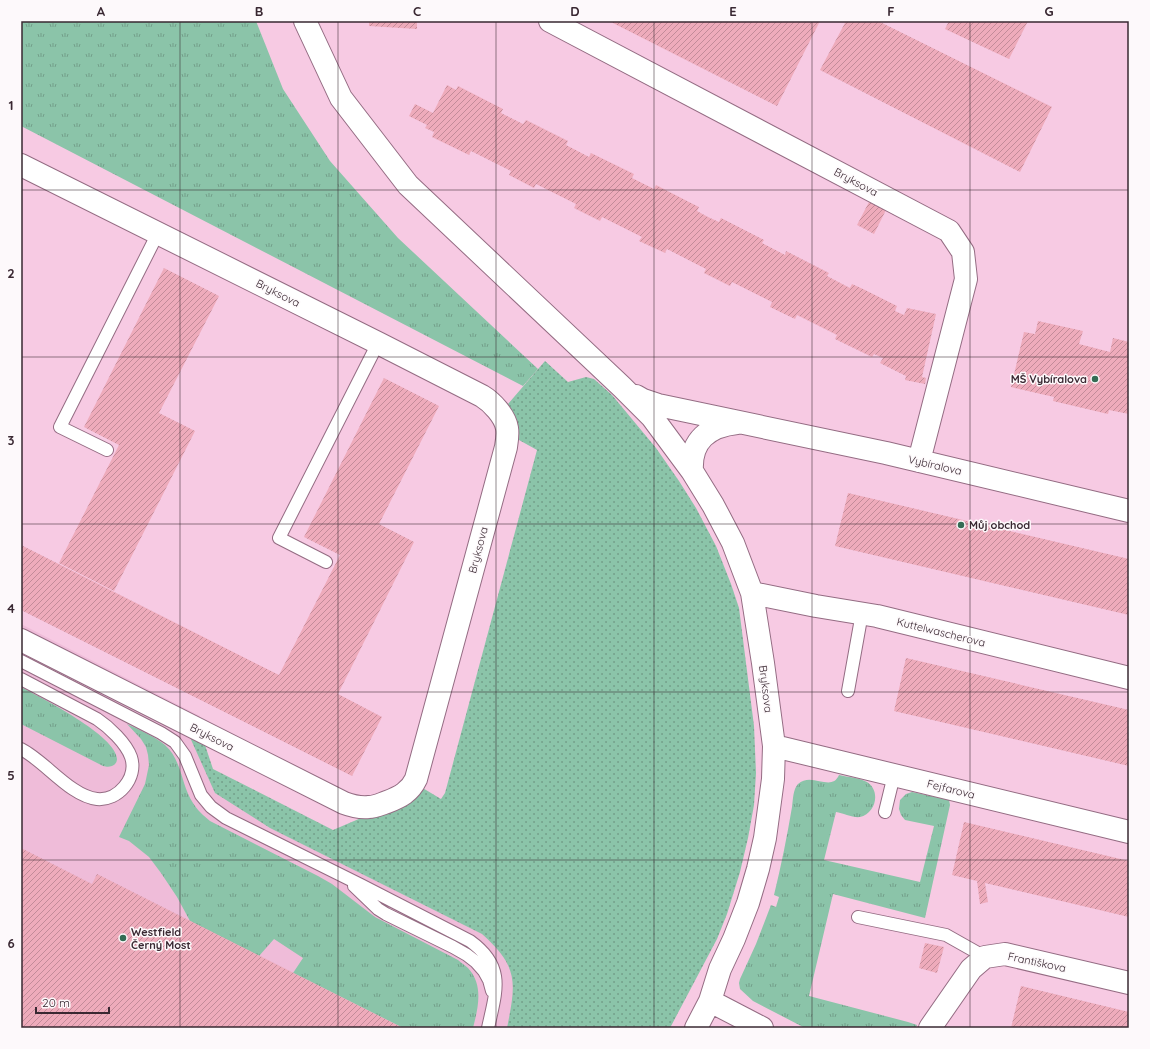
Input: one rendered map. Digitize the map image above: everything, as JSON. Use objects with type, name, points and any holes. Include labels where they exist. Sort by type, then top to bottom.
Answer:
[{"type":"street","name":"Bryksova","points":[[305,21],[341,98],[408,185],[652,416],[692,471],[713,505],[733,543],[752,593],[774,746],[773,779],[765,838],[748,903],[720,969],[710,1001],[696,1028]]},
{"type":"street","name":"Bryksova","points":[[550,21],[948,231],[963,252],[966,279],[919,461]]},
{"type":"street","name":"Bryksova","points":[[21,165],[482,396],[490,401],[504,419],[508,437],[416,779],[411,788],[401,796],[375,807],[368,808],[344,804],[21,640]]},
{"type":"street","name":"Vybíralova","points":[[624,389],[643,400],[658,405],[886,453],[1129,511]]},
{"type":"street","points":[[692,471],[692,462],[695,449],[702,438],[709,431],[718,426],[740,422]]},
{"type":"street","name":"Kuttelwascherova","points":[[752,593],[816,606],[862,613],[1129,678]]},
{"type":"street","name":"Fejfarova","points":[[774,746],[1129,832]]},
{"type":"street","name":"Františkova","points":[[985,957],[1005,954],[1129,983]]},
{"type":"street","points":[[930,1028],[971,970],[985,957]]},
{"type":"street","points":[[710,1001],[762,1028]]},
{"type":"lane","points":[[107,450],[60,426],[158,233]]},
{"type":"lane","points":[[326,562],[279,538],[378,343]]},
{"type":"lane","points":[[848,692],[862,613]]},
{"type":"lane","points":[[21,661],[161,733],[174,742],[185,756],[201,795],[211,807],[226,818],[470,941],[481,949],[490,961],[496,982],[494,1004],[488,1028]]},
{"type":"lane","points":[[21,679],[107,725],[127,748],[133,767],[128,783],[122,790],[116,795],[97,799],[87,797],[77,792],[21,749]]},
{"type":"lane","points":[[885,812],[894,775]]},
{"type":"lane","points":[[858,917],[946,935],[985,957]]},
{"type":"shaded area","points":[[21,624],[200,716],[192,738],[217,788],[505,935],[526,987],[512,1028],[21,1028]]},
{"type":"green space","points":[[21,21],[256,21],[283,89],[330,161],[398,238],[538,369],[523,386],[21,126]]},
{"type":"green space","points":[[545,361],[568,382],[586,377],[594,379],[612,395],[656,448],[696,508],[716,546],[739,608],[754,726],[756,773],[754,805],[740,872],[727,914],[717,939],[670,1028],[507,1028],[512,999],[512,976],[509,966],[503,956],[482,934],[270,828],[215,793],[188,733],[205,745],[213,769],[333,830],[361,818],[387,814],[395,810],[421,787],[441,799],[445,793],[537,450],[519,440],[517,421],[508,404]]},
{"type":"green space","points":[[21,687],[60,708],[105,739],[114,750],[117,759],[116,763],[110,767],[103,766],[21,724]]},
{"type":"green space","points":[[127,724],[147,733],[171,751],[178,765],[189,796],[193,803],[210,821],[318,876],[332,884],[375,917],[458,960],[467,967],[473,975],[478,989],[477,1013],[473,1028],[403,1028],[293,973],[303,958],[274,939],[259,956],[190,921],[177,897],[149,857],[129,841],[119,837],[145,784],[149,765],[146,747],[141,739]]},
{"type":"green space","points":[[839,775],[867,782],[874,791],[875,801],[870,811],[860,817],[854,817],[836,812],[824,860],[920,882],[934,826],[905,820],[899,809],[900,800],[906,794],[912,792],[949,800],[950,805],[925,918],[833,894],[809,996],[908,1022],[917,1025],[915,1028],[805,1028],[753,1001],[740,989],[740,979],[756,944],[771,905],[776,907],[779,897],[774,895],[795,789],[798,784],[803,781],[815,780],[831,782],[836,780]]},
{"type":"building","points":[[369,21],[417,21],[417,29],[369,26]]},
{"type":"building","points":[[609,21],[820,21],[777,106]]},
{"type":"building","points":[[846,21],[878,21],[1052,107],[1020,172],[820,70]]},
{"type":"building","points":[[949,21],[1028,21],[1009,59],[945,29]]},
{"type":"building","points":[[447,85],[456,90],[458,86],[503,109],[501,113],[523,124],[526,120],[568,141],[566,145],[589,157],[591,153],[634,174],[632,178],[654,189],[656,185],[699,207],[697,211],[708,217],[719,222],[721,218],[764,240],[762,243],[785,255],[786,251],[829,273],[827,276],[850,288],[852,284],[897,306],[895,311],[904,315],[907,308],[936,314],[922,377],[926,378],[925,384],[905,380],[906,376],[880,363],[883,358],[874,354],[872,357],[835,339],[837,335],[797,315],[795,319],[770,307],[772,302],[732,282],[730,286],[704,273],[706,269],[667,249],[665,253],[639,241],[642,237],[602,217],[600,221],[574,208],[576,204],[536,184],[534,188],[509,175],[511,171],[471,151],[469,155],[432,137],[434,132],[425,128],[427,125],[409,116],[415,104],[433,113]]},
{"type":"building","points":[[869,202],[886,210],[874,234],[857,225]]},
{"type":"building","points":[[164,268],[219,296],[159,413],[195,431],[114,591],[59,563],[119,445],[84,427]]},
{"type":"building","points":[[1038,321],[1083,331],[1079,344],[1110,352],[1113,338],[1129,342],[1129,414],[1109,410],[1108,414],[1053,401],[1054,397],[1011,387],[1024,332],[1035,334]]},
{"type":"building","points":[[384,378],[439,406],[379,524],[414,542],[338,694],[382,717],[352,776],[21,610],[21,545],[279,675],[340,555],[304,537]]},
{"type":"building","points":[[848,493],[1129,559],[1129,615],[835,546]]},
{"type":"building","points":[[906,658],[1129,710],[1129,766],[894,711]]},
{"type":"building","points":[[964,822],[1129,861],[1129,917],[985,883],[988,902],[980,904],[977,881],[952,875]]},
{"type":"building","name":"Westfield Černý Most","points":[[21,848],[92,884],[97,874],[403,1028],[21,1028]]},
{"type":"building","points":[[925,943],[944,947],[937,973],[919,968]]},
{"type":"building","points":[[1021,986],[1129,1012],[1129,1028],[1011,1028]]},
{"type":"place","name":"MŠ Vybíralova","points":[[1095,379]]},
{"type":"place","name":"Můj obchod","points":[[961,525]]},
{"type":"place","name":"Westfield Černý Most","points":[[123,938]]}]
